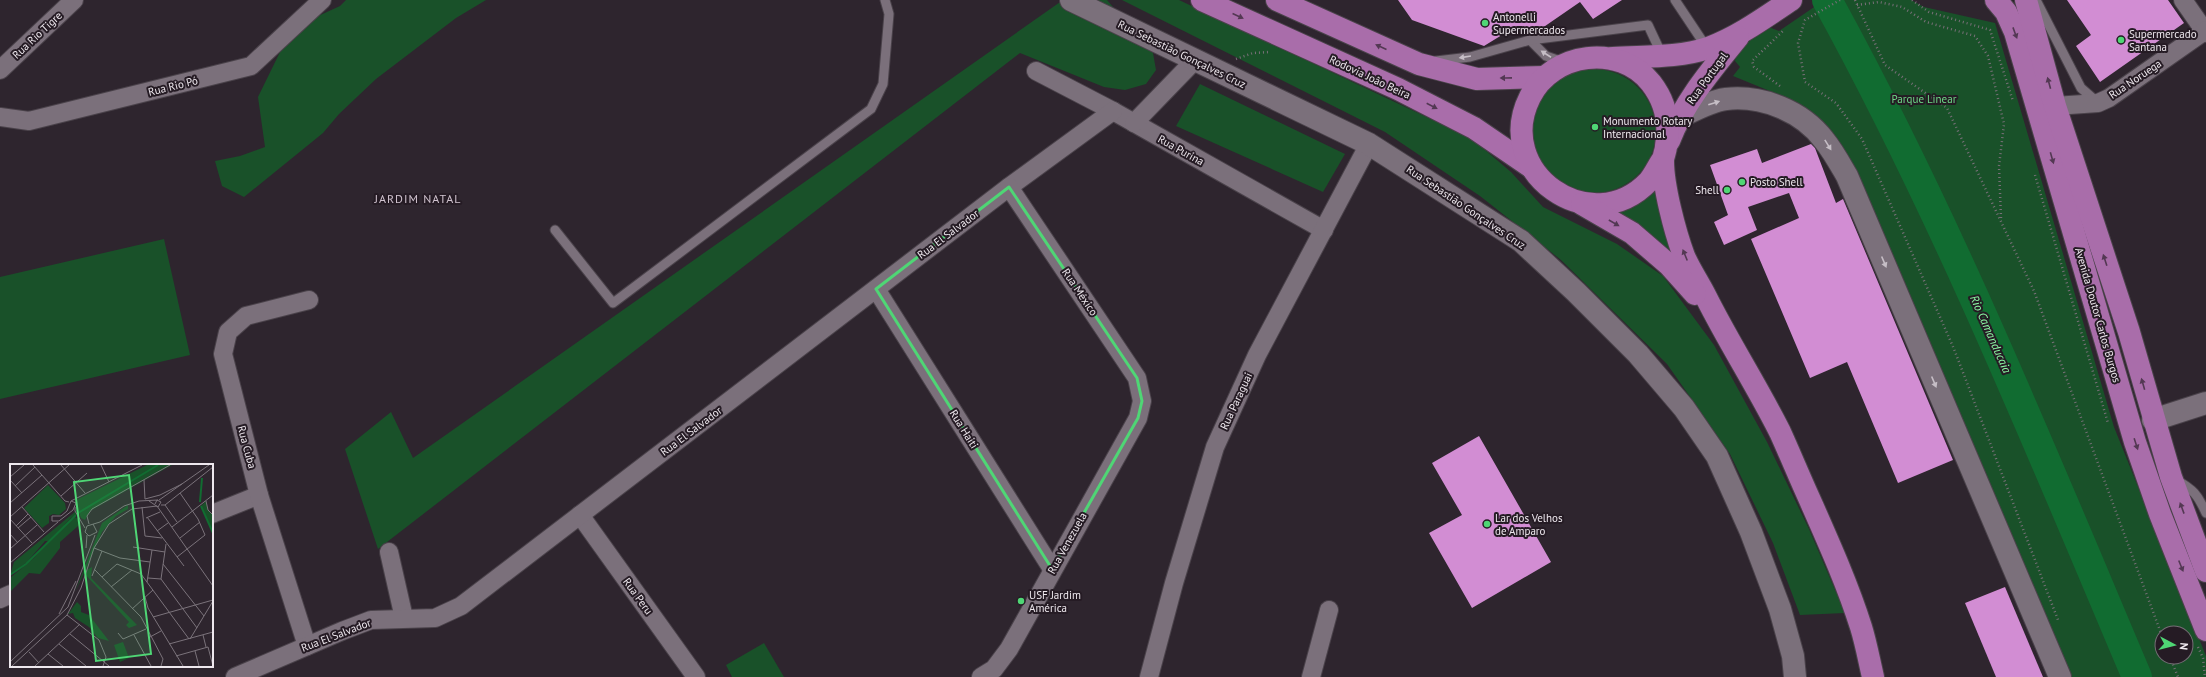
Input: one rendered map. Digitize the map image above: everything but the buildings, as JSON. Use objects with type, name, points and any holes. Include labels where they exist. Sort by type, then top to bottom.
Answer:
[{"type":"main road","name":"Rodovia João Beira","points":[[1202,0],[1398,89],[1453,117],[1474,128],[1531,168]]},
{"type":"main road","points":[[1277,0],[1419,64],[1478,79],[1545,76]]},
{"type":"main road","name":"Rua Portugal","points":[[1610,58],[1662,55],[1707,48],[1748,29],[1791,0]]},
{"type":"main road","name":"Avenida Doutor Carlos Burgos","points":[[1996,0],[2006,12],[2015,32],[2135,442],[2160,514],[2206,630]]},
{"type":"main road","name":"Avenida Doutor Carlos Burgos","points":[[2026,0],[2055,106],[2129,332],[2153,420],[2171,478],[2205,565]]},
{"type":"main road","name":"Rua Portugal","points":[[1580,203],[1606,204],[1629,196],[1649,180],[1664,153],[1678,118],[1714,67],[1748,29]]},
{"type":"main road","points":[[1715,315],[1669,265],[1632,233],[1580,203],[1561,196],[1544,184],[1531,168],[1522,144],[1522,120],[1530,96],[1545,76],[1565,63],[1587,57],[1610,58],[1632,67],[1650,81],[1662,101],[1668,124],[1664,153],[1673,221],[1682,250],[1715,315],[1780,433],[1837,561],[1862,629],[1873,677]]},
{"type":"main road","points":[[2104,335],[2127,385],[2134,408],[2145,421],[2153,420]]},
{"type":"street","name":"Rua Rio Tigre","points":[[0,70],[74,0]]},
{"type":"street","name":"Rua Rio Pó","points":[[0,117],[29,121],[251,66],[322,0]]},
{"type":"street","name":"Rua Sebastião Gonçalves Cruz","points":[[1071,0],[1369,144],[1521,241],[1576,292],[1638,354],[1684,408],[1717,456],[1751,532],[1780,609],[1793,656],[1795,677]]},
{"type":"street","points":[[2183,0],[2206,31]]},
{"type":"street","name":"Rua Noruega","points":[[2055,106],[2098,103],[2109,98],[2206,31]]},
{"type":"street","points":[[1134,123],[1203,64]]},
{"type":"street","name":"Rua Purina","points":[[1036,72],[1134,123],[1324,230]]},
{"type":"street","points":[[1678,118],[1725,99],[1752,99],[1775,105],[1800,117],[1824,139],[1847,176],[2060,677]]},
{"type":"street","name":"Rua El Salvador","points":[[235,677],[371,620],[435,618],[461,606],[1009,187],[1112,112]]},
{"type":"street","name":"Rua Paraguai","points":[[1149,677],[1174,583],[1215,447],[1257,355],[1369,144]]},
{"type":"street","name":"Rua México","points":[[1009,187],[1138,378],[1142,401]]},
{"type":"street","name":"Rua Haiti","points":[[876,289],[1052,570]]},
{"type":"street","name":"Rua Cuba","points":[[307,646],[259,495],[223,354],[228,332],[246,316],[309,300]]},
{"type":"street","name":"Rua Venezuela","points":[[981,677],[994,669],[1009,649],[1138,418],[1142,401]]},
{"type":"street","points":[[2153,420],[2206,403]]},
{"type":"street","points":[[213,514],[259,495]]},
{"type":"street","name":"Rua Peru","points":[[580,515],[696,677]]},
{"type":"street","points":[[389,552],[404,618]]},
{"type":"street","points":[[0,599],[10,594]]},
{"type":"street","points":[[1311,677],[1328,610]]},
{"type":"lane","points":[[555,230],[613,303],[871,109],[883,84],[889,14],[885,0]]},
{"type":"lane","points":[[1675,0],[1707,48]]},
{"type":"lane","points":[[2036,0],[2081,88],[2098,103]]},
{"type":"lane","points":[[1419,64],[1470,57],[1530,40],[1648,25],[1662,55]]},
{"type":"lane","points":[[1530,40],[1546,56],[1565,63]]},
{"type":"lane","points":[[2171,478],[2192,488],[2199,498],[2206,513]]},
{"type":"path","points":[[1840,0],[1805,20],[1798,43],[1805,82],[1836,102],[1862,139],[1954,349],[2060,625]]},
{"type":"path","points":[[1855,0],[1884,65],[1947,108],[2001,219],[2034,291],[2158,625]]},
{"type":"path","points":[[1912,0],[1929,12],[1990,30],[2014,104]]},
{"type":"path","points":[[1857,5],[1879,2],[1902,7],[1926,22],[1975,36],[1988,56],[2004,124],[2000,166],[2001,219]]},
{"type":"path","points":[[1203,64],[1253,53],[1275,52]]},
{"type":"path","points":[[2034,170],[2110,429]]},
{"type":"path","points":[[2173,665],[2178,677]]},
{"type":"highlighted area","points":[[1009,187],[1137,378],[1142,401],[1138,418],[1052,569],[876,289]]},
{"type":"green space","points":[[346,0],[486,0],[456,18],[376,79],[339,114],[323,133],[244,197],[222,186],[215,161],[240,156],[265,147],[258,97],[280,52],[316,17],[340,6]]},
{"type":"green space","points":[[1063,0],[1107,0],[1153,53],[1156,70],[1146,84],[1125,90],[1104,87],[1020,53],[378,549],[345,449],[391,412],[413,458]]},
{"type":"green space","points":[[1122,0],[1179,0],[1471,138],[1511,172],[1543,207],[1617,244],[1663,276],[1714,345],[1767,442],[1809,529],[1845,613],[1800,615],[1773,543],[1730,454],[1667,364],[1561,260],[1480,196],[1385,132]]},
{"type":"green space","name":"Parque Linear","points":[[1819,0],[1911,0],[1924,7],[1995,23],[2114,427],[2194,625],[2154,625],[2154,665],[2194,665],[2194,626],[2206,656],[2206,677],[2049,677],[1829,151],[1797,110],[1777,94],[1733,76],[1740,67],[1735,61],[1739,33],[1753,21],[1779,31],[1820,3]]},
{"type":"green space","points":[[1594,69],[1606,70],[1618,74],[1629,79],[1638,87],[1646,96],[1651,107],[1655,119],[1655,143],[1651,155],[1646,166],[1638,175],[1629,183],[1618,188],[1606,192],[1594,193],[1582,192],[1570,188],[1559,183],[1550,175],[1542,166],[1537,155],[1533,143],[1532,131],[1533,119],[1537,107],[1542,96],[1550,87],[1559,79],[1570,74],[1582,70]]},
{"type":"green space","points":[[1200,84],[1345,154],[1323,192],[1176,126]]},
{"type":"green space","points":[[1656,181],[1693,283],[1611,213]]},
{"type":"green space","points":[[164,239],[190,355],[0,399],[0,277]]},
{"type":"green space","points":[[764,643],[784,677],[732,677],[726,665]]},
{"type":"waterway","name":"Rio Camanducaia","points":[[1827,0],[1871,82],[1991,334],[2137,677]]},
{"type":"place","name":"Antonelli Supermercados","points":[[1485,23]]},
{"type":"place","name":"Supermercado Santana","points":[[2121,40]]},
{"type":"place","name":"Monumento Rotary Internacional","points":[[1595,127]]},
{"type":"place","name":"Posto Shell","points":[[1742,182]]},
{"type":"place","name":"Shell","points":[[1727,190]]},
{"type":"place","name":"Lar dos Velhos de Amparo","points":[[1487,524]]},
{"type":"place","name":"USF Jardim América","points":[[1021,601]]},
{"type":"district","name":"JARDIM NATAL","points":[[418,198]]}]
